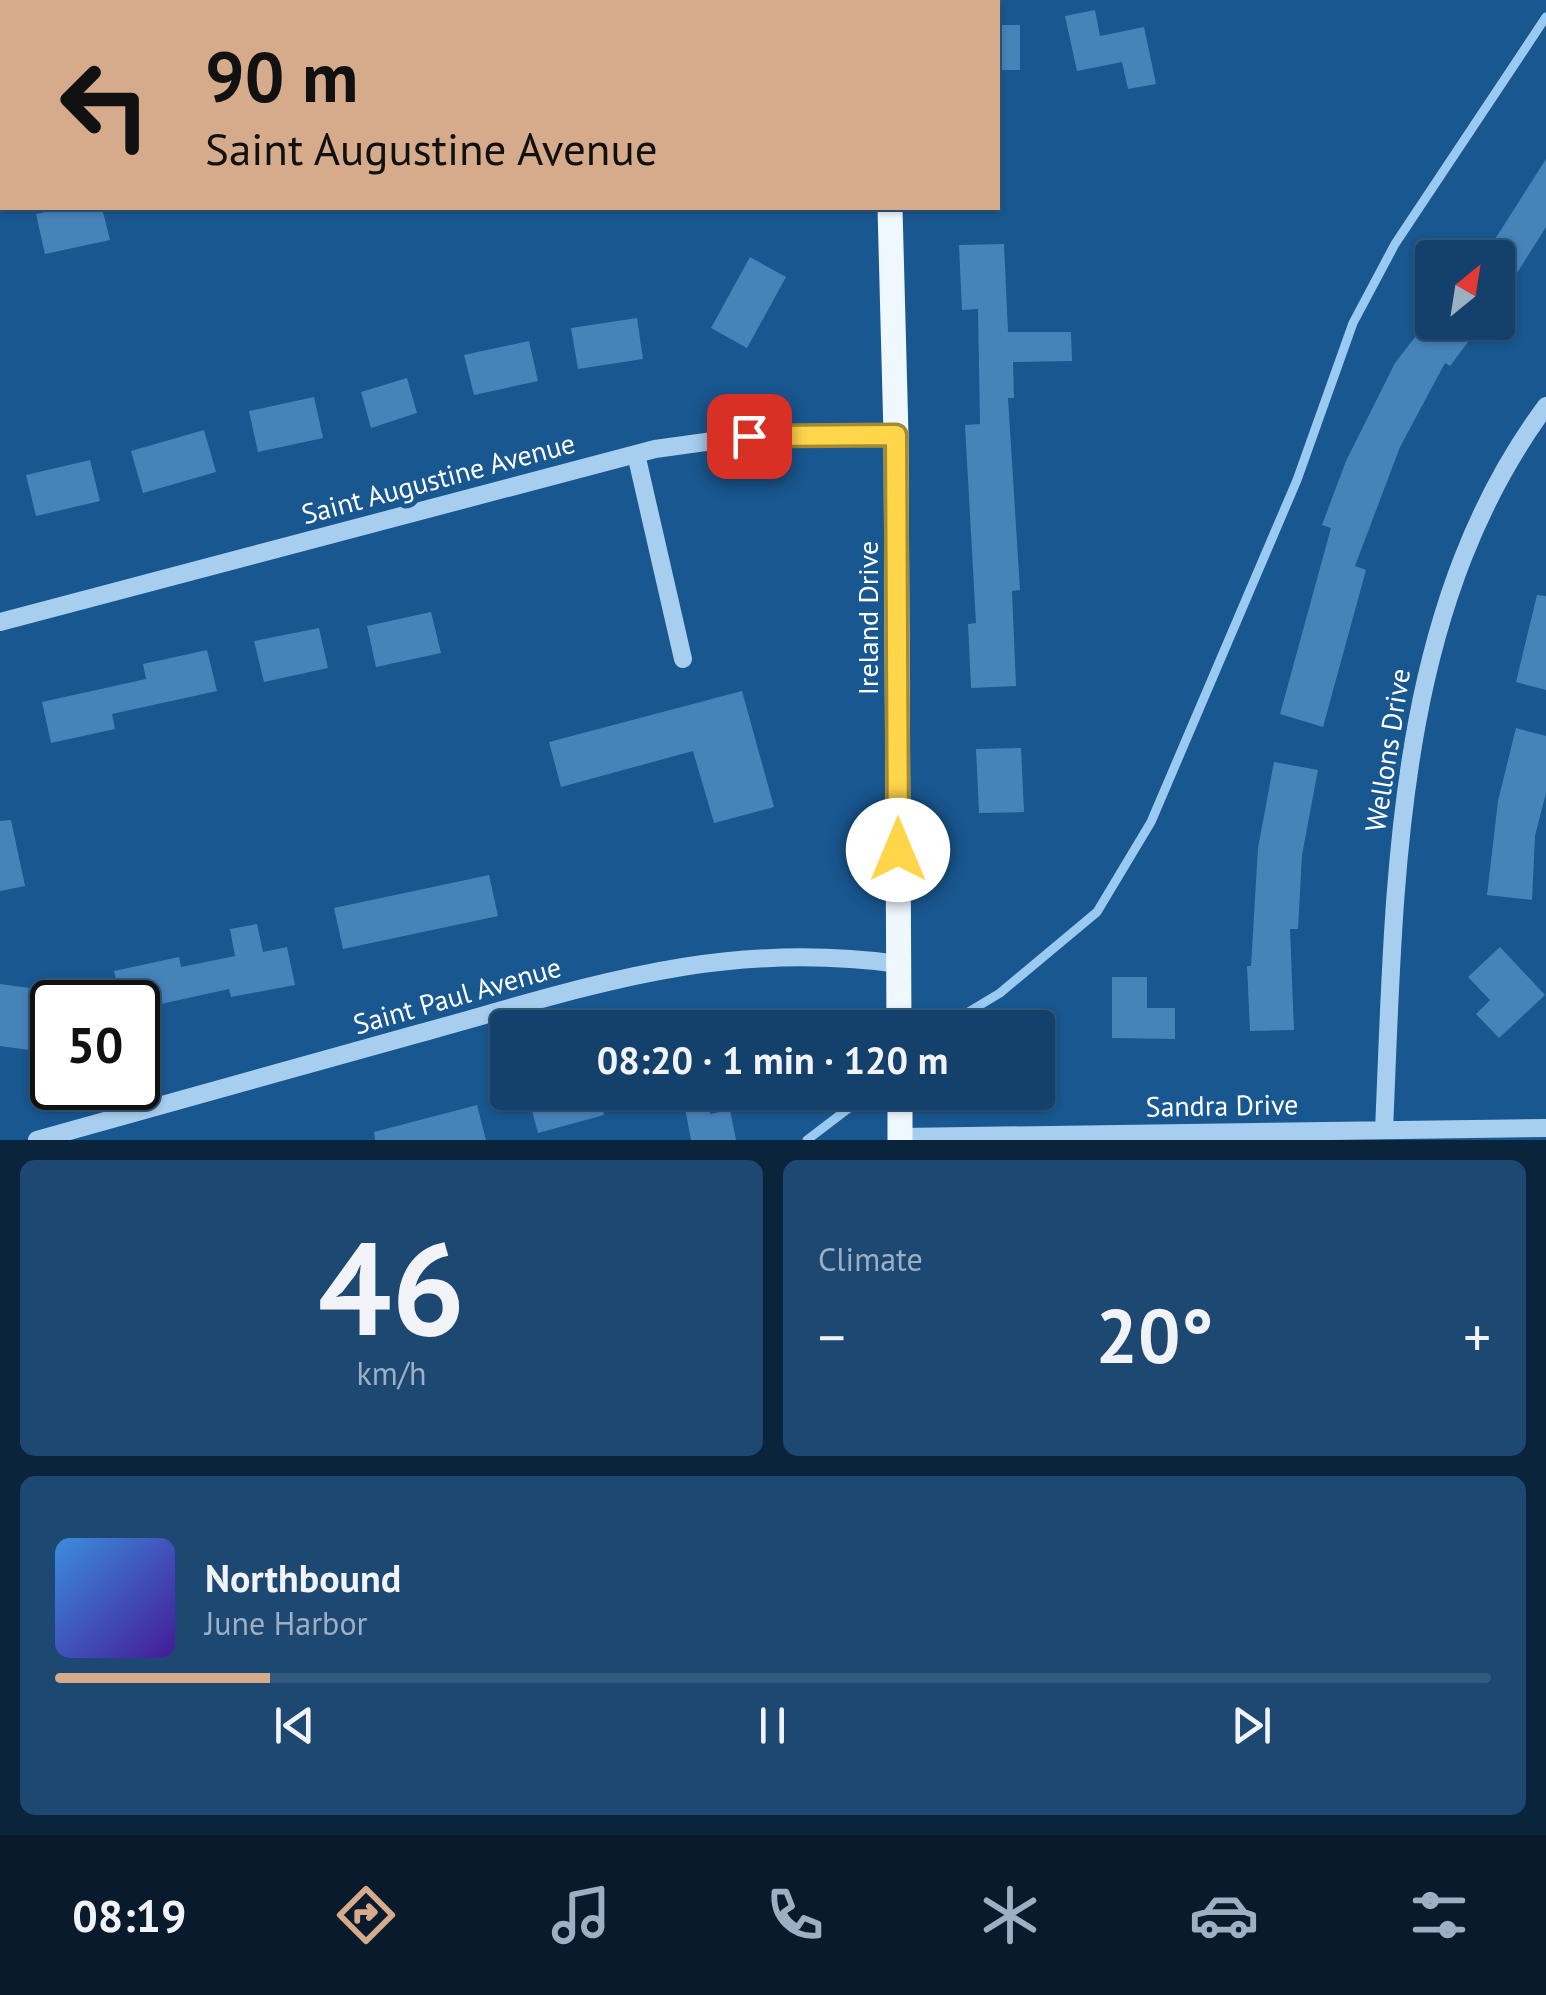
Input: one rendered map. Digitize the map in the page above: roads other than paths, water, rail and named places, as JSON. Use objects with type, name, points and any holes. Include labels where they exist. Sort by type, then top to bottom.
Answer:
[{"type":"main road","name":"Ireland Drive","points":[[890,210],[896,435],[899,1010]]},
{"type":"main road","points":[[900,1110],[900,1138]]},
{"type":"street","name":"Wellons Drive","points":[[1384,1130],[1395,877],[1425,676],[1450,585],[1472,531],[1521,440],[1546,406]]},
{"type":"street","name":"Saint Augustine Avenue","points":[[0,622],[636,454],[749,436],[896,435]]},
{"type":"street","points":[[636,454],[683,660]]},
{"type":"street","name":"Saint Paul Avenue","points":[[37,1140],[646,972],[773,954],[840,956],[899,964]]},
{"type":"street","name":"Sandra Drive","points":[[900,1138],[1546,1128]]},
{"type":"waterway","points":[[972,1010],[1000,993],[1097,912],[1151,822],[1297,480],[1353,323],[1395,244],[1546,17]]},
{"type":"waterway","points":[[807,1140],[846,1110]]}]
